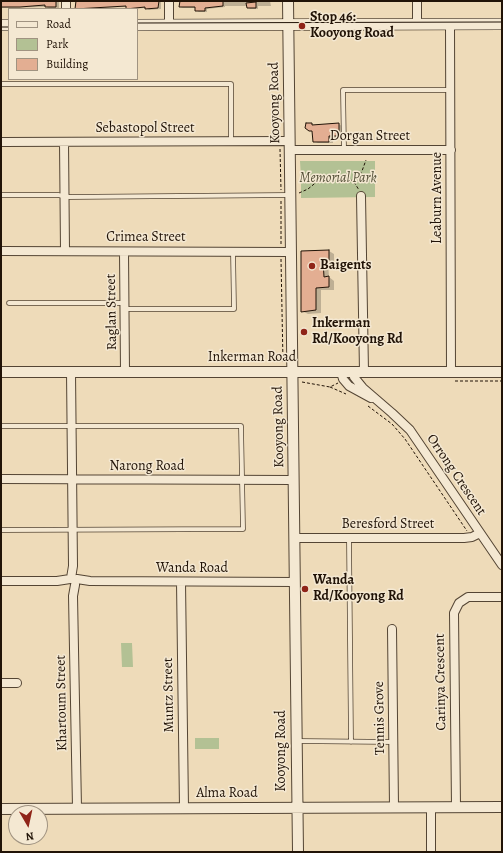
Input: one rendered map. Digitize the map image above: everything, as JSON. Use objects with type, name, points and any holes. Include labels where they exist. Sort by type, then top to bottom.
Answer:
[{"type":"main road","points":[[138,25],[502,24]]},
{"type":"street","points":[[169,1],[169,24]]},
{"type":"street","name":"Kooyong Road","points":[[288,1],[289,145],[295,194],[291,252],[298,852]]},
{"type":"street","points":[[417,1],[417,24]]},
{"type":"street","name":"Leaburn Avenue","points":[[450,24],[450,376]]},
{"type":"street","name":"Sebastopol Street","points":[[1,142],[231,142],[289,145]]},
{"type":"street","points":[[64,142],[65,251]]},
{"type":"street","name":"Dorgan Street","points":[[289,145],[344,150],[451,150]]},
{"type":"street","points":[[362,196],[364,372]]},
{"type":"street","name":"Crimea Street","points":[[1,251],[291,252]]},
{"type":"street","name":"Raglan Street","points":[[124,252],[125,372]]},
{"type":"street","name":"Inkerman Road","points":[[1,372],[364,372],[450,376],[502,372]]},
{"type":"street","name":"Khartoum Street","points":[[71,372],[77,808]]},
{"type":"street","points":[[341,372],[345,382]]},
{"type":"street","name":"Orrong Crescent","points":[[353,372],[358,383],[402,421],[413,434],[502,565]]},
{"type":"street","name":"Orrong Crescent","points":[[345,382],[353,389],[382,404]]},
{"type":"street","name":"Narong Road","points":[[1,479],[294,480]]},
{"type":"street","name":"Beresford Street","points":[[294,538],[472,537],[480,533]]},
{"type":"street","name":"Wanda Road","points":[[1,581],[295,582]]},
{"type":"street","name":"Muntz Street","points":[[181,582],[184,808]]},
{"type":"street","name":"Carinya Crescent","points":[[456,807],[454,613],[459,603],[468,597],[502,597]]},
{"type":"street","name":"Tennis Grove","points":[[392,629],[394,807]]},
{"type":"street","points":[[1,683],[17,683]]},
{"type":"street","points":[[431,807],[431,852]]},
{"type":"street","name":"Alma Road","points":[[1,809],[502,807]]},
{"type":"lane","points":[[1,84],[231,84],[231,142]]},
{"type":"lane","points":[[344,150],[343,90],[450,90]]},
{"type":"lane","points":[[1,195],[64,196],[295,194]]},
{"type":"lane","points":[[9,303],[234,309],[233,251]]},
{"type":"lane","points":[[1,426],[241,426],[243,529],[1,530]]},
{"type":"lane","points":[[350,538],[351,742]]},
{"type":"lane","points":[[296,741],[393,742]]},
{"type":"path","points":[[295,194],[308,189],[319,180],[339,177],[348,178],[354,182],[362,171],[366,160]]},
{"type":"path","points":[[450,376],[502,381]]},
{"type":"path","points":[[302,382],[330,387],[347,394]]},
{"type":"path","points":[[330,387],[340,382],[345,382]]},
{"type":"path","points":[[365,403],[376,410],[400,433],[413,449],[472,537]]},
{"type":"green space","name":"Memorial Park","points":[[300,161],[375,161],[375,197],[301,198]]},
{"type":"green space","points":[[121,643],[132,643],[133,667],[122,667]]},
{"type":"green space","points":[[195,738],[219,738],[219,749],[195,749]]},
{"type":"building","points":[[1,1],[56,1],[56,7],[45,7],[45,5],[1,7]]},
{"type":"building","points":[[76,1],[159,1],[158,8],[126,8],[126,6],[75,8]]},
{"type":"building","points":[[180,1],[223,1],[223,6],[205,8],[205,11],[195,11],[195,7],[179,7]]},
{"type":"building","points":[[256,2],[256,8],[247,8],[246,3]]},
{"type":"building","points":[[306,123],[312,123],[312,125],[339,123],[339,136],[329,136],[329,142],[313,142],[312,131],[305,128]]},
{"type":"building","points":[[329,250],[329,260],[323,260],[324,277],[329,276],[329,287],[316,288],[316,310],[301,312],[301,251]]},
{"type":"tram line","points":[[138,23],[502,22]]},
{"type":"tram line","points":[[1,27],[8,27]]},
{"type":"place","name":"Stop 46: Kooyong Road","points":[[302,26]]},
{"type":"place","name":"Baigents","points":[[312,266]]},
{"type":"place","name":"Inkerman Rd/Kooyong Rd","points":[[304,332]]},
{"type":"place","name":"Wanda Rd/Kooyong Rd","points":[[305,589]]}]
